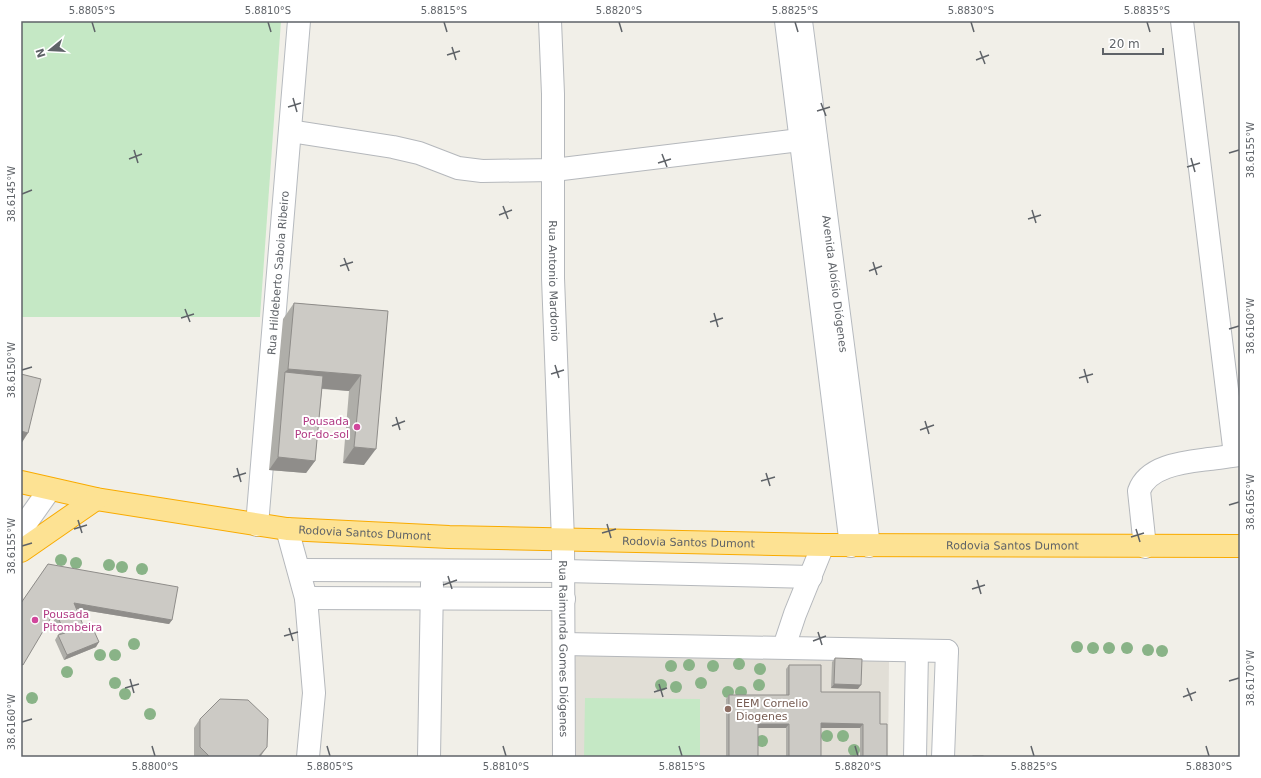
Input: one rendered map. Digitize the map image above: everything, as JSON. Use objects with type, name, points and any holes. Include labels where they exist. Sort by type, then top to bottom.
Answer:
[{"type":"highway","name":"Rodovia Santos Dumont","points":[[21,482],[96,499],[288,530],[449,537],[860,546],[1240,546]]},
{"type":"highway","points":[[21,551],[96,499]]},
{"type":"street","name":"Rua Hildeberto Saboia Ribeiro","points":[[257,525],[299,21]]},
{"type":"street","name":"Rua Antonio Mardonio","points":[[550,21],[554,170],[552,218],[553,270],[563,540]]},
{"type":"street","name":"Avenida Aloísio Diógenes","points":[[786,21],[809,139]]},
{"type":"street","name":"Avenida Aloísio Diógenes","points":[[802,21],[809,139],[860,546]]},
{"type":"street","points":[[1145,547],[1139,491],[1142,484],[1148,478],[1162,469],[1174,465],[1237,455],[1182,21]]},
{"type":"street","points":[[290,131],[393,147],[419,153],[458,168],[482,171],[554,170],[809,139]]},
{"type":"street","points":[[21,530],[50,489]]},
{"type":"street","points":[[288,530],[306,598],[314,692],[308,757]]},
{"type":"street","name":"Rua Raimunda Gomes Diógenes","points":[[563,540],[564,757]]},
{"type":"street","points":[[784,647],[795,614],[822,545]]},
{"type":"street","points":[[299,570],[564,571],[811,576]]},
{"type":"street","points":[[429,757],[432,570]]},
{"type":"street","points":[[306,598],[564,599]]},
{"type":"street","points":[[564,644],[947,651],[943,757]]},
{"type":"street","points":[[915,757],[917,651]]},
{"type":"shaded area","name":"EEM Cornelio Diogenes","points":[[569,654],[889,660],[888,757],[567,757]]},
{"type":"green space","points":[[21,21],[281,21],[260,317],[21,317]]},
{"type":"green space","points":[[585,698],[700,699],[700,757],[584,757]]},
{"type":"building","name":"Pousada Por-do-sol","points":[[294,303],[388,311],[376,449],[354,447],[361,375],[288,369]]},
{"type":"building","points":[[285,372],[323,376],[315,461],[278,457]]},
{"type":"building","points":[[21,374],[41,379],[28,433],[21,431]]},
{"type":"building","name":"Pousada Pitombeira","points":[[48,564],[178,587],[172,620],[74,603],[83,625],[90,622],[99,642],[67,655],[58,635],[65,633],[55,611],[23,665],[21,664],[21,603]]},
{"type":"building","points":[[835,658],[862,659],[861,685],[834,684]]},
{"type":"building","points":[[789,665],[821,665],[821,692],[880,692],[880,724],[887,724],[887,757],[863,757],[863,724],[821,723],[821,757],[789,757],[789,724],[758,724],[758,757],[729,757],[729,695],[789,695]]},
{"type":"building","points":[[220,699],[248,700],[268,719],[267,747],[258,757],[210,757],[200,747],[200,719]]},
{"type":"place","name":"Pousada Por-do-sol","points":[[357,427]]},
{"type":"place","name":"Pousada Pitombeira","points":[[35,620]]},
{"type":"place","name":"EEM Cornelio Diogenes","points":[[728,709]]}]
